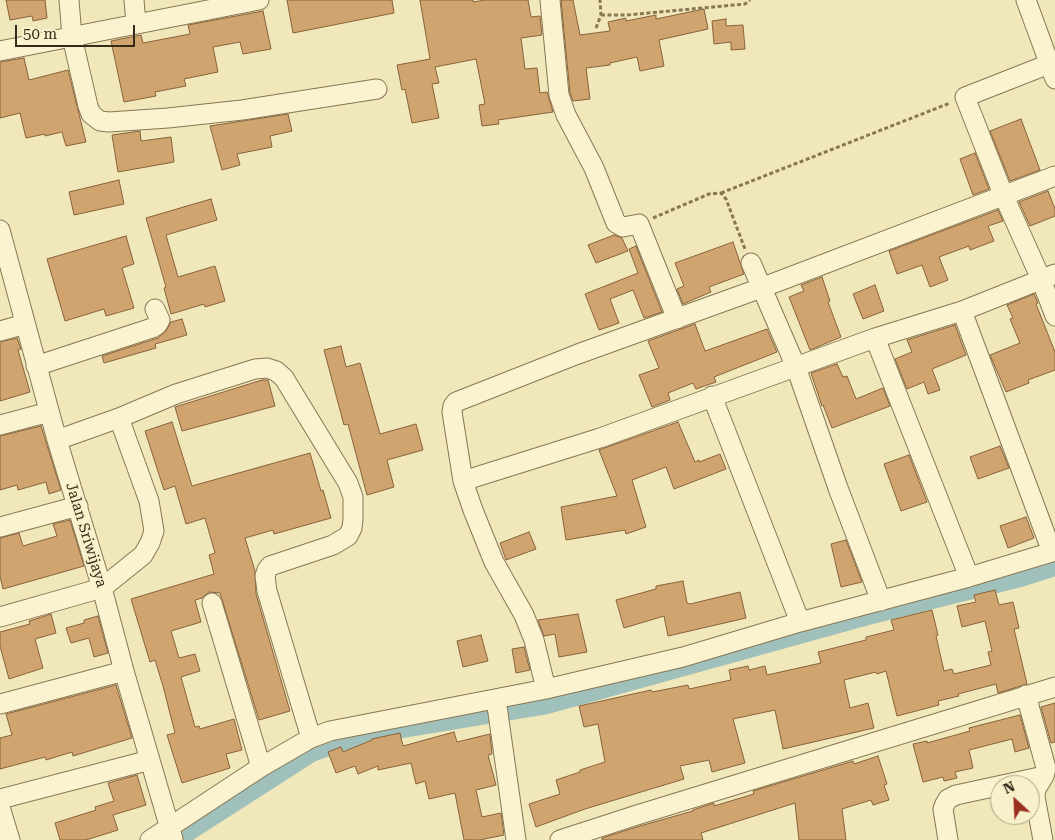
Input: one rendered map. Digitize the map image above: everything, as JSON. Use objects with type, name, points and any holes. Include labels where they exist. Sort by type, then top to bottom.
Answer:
[{"type":"street","points":[[69,0],[72,37],[88,106],[91,114],[100,121],[168,118],[242,110],[376,89]]},
{"type":"street","points":[[134,0],[136,24]]},
{"type":"street","points":[[0,51],[136,24],[176,8],[259,0]]},
{"type":"street","points":[[550,0],[559,95],[566,115],[594,168],[616,222],[623,227],[639,224],[677,318]]},
{"type":"street","points":[[1026,0],[1052,71],[965,97],[1003,194],[1048,277],[1055,316]]},
{"type":"street","points":[[546,689],[534,640],[524,615],[494,562],[463,481],[452,412],[456,402],[761,288],[1003,194],[1055,176]]},
{"type":"street","name":"Jalan Sriwijaya","points":[[1,236],[49,412],[102,588],[172,835]]},
{"type":"street","points":[[751,264],[796,367],[838,488],[881,601]]},
{"type":"street","points":[[463,481],[600,438],[875,338],[962,311],[1048,277]]},
{"type":"street","points":[[36,366],[152,328],[160,320],[155,308]]},
{"type":"street","points":[[150,840],[172,835],[261,767],[311,738],[330,731],[498,704],[546,689],[683,657],[800,622],[969,577],[1054,551],[962,311]]},
{"type":"street","points":[[0,331],[25,324]]},
{"type":"street","points":[[875,338],[969,577]]},
{"type":"street","points":[[57,440],[119,418],[176,394],[255,369],[267,368],[276,371],[284,378],[348,483],[353,497],[354,510],[352,528],[348,536],[333,544],[270,566],[266,570],[267,591],[311,738]]},
{"type":"street","points":[[712,396],[800,622]]},
{"type":"street","points":[[0,425],[49,412]]},
{"type":"street","points":[[0,616],[102,588],[142,555],[150,543],[154,531],[149,501],[119,418]]},
{"type":"street","points":[[0,527],[78,506]]},
{"type":"street","points":[[212,603],[261,767]]},
{"type":"street","points":[[0,704],[124,671]]},
{"type":"street","points":[[560,840],[637,814],[1055,687]]},
{"type":"street","points":[[1026,696],[1046,768],[1044,776],[1036,789],[1035,797],[1043,840]]},
{"type":"street","points":[[498,704],[516,840]]},
{"type":"street","points":[[0,799],[150,760]]},
{"type":"street","points":[[948,840],[943,809],[944,804],[948,800],[956,795],[1044,776]]},
{"type":"street","points":[[0,807],[10,840]]},
{"type":"path","points":[[596,28],[601,15],[600,0]]},
{"type":"path","points":[[601,15],[635,14],[745,4],[750,0]]},
{"type":"path","points":[[639,224],[709,194],[721,193],[965,97]]},
{"type":"path","points":[[721,193],[726,199],[751,264]]},
{"type":"building","points":[[6,0],[45,0],[47,18],[33,21],[32,16],[10,20]]},
{"type":"building","points":[[287,0],[392,0],[394,13],[293,33]]},
{"type":"building","points":[[420,0],[473,0],[473,2],[485,0],[528,0],[531,17],[540,16],[542,35],[521,38],[525,69],[537,68],[540,93],[547,92],[553,112],[498,120],[499,124],[482,126],[479,105],[485,104],[476,59],[435,67],[439,83],[432,84],[439,118],[412,123],[405,89],[402,90],[397,65],[430,59]]},
{"type":"building","points":[[561,0],[573,0],[580,35],[610,31],[608,22],[626,18],[626,21],[656,15],[656,19],[704,9],[708,29],[659,40],[664,66],[640,71],[637,57],[610,63],[610,65],[586,68],[590,99],[573,101],[570,93]]},
{"type":"building","points":[[263,11],[271,49],[243,54],[240,42],[213,47],[218,72],[184,79],[186,86],[155,92],[156,96],[124,102],[111,41],[141,35],[143,43],[190,34],[188,25]]},
{"type":"building","points":[[726,19],[726,26],[743,25],[745,49],[731,50],[731,42],[714,44],[712,21]]},
{"type":"building","points":[[24,58],[29,80],[68,70],[86,142],[66,146],[62,132],[26,138],[20,113],[0,118],[0,62]]},
{"type":"building","points":[[288,114],[292,131],[270,136],[272,147],[237,154],[240,165],[222,170],[210,126]]},
{"type":"building","points":[[1021,119],[1040,170],[1010,181],[990,131]]},
{"type":"building","points":[[140,131],[141,141],[171,137],[174,162],[118,172],[112,135]]},
{"type":"building","points":[[975,153],[989,189],[973,195],[960,159]]},
{"type":"building","points":[[119,180],[124,204],[74,215],[69,192]]},
{"type":"building","points":[[1048,191],[1055,209],[1055,216],[1030,226],[1019,202]]},
{"type":"building","points":[[211,199],[217,220],[166,235],[178,277],[215,266],[225,301],[205,307],[204,304],[171,314],[164,288],[166,287],[146,218]]},
{"type":"building","points":[[998,210],[1003,221],[988,226],[994,241],[970,250],[969,246],[939,257],[948,280],[930,287],[922,265],[897,274],[889,251]]},
{"type":"building","points":[[614,235],[622,238],[628,251],[596,263],[588,245]]},
{"type":"building","points":[[126,236],[134,264],[122,268],[134,308],[106,316],[104,309],[65,321],[47,259]]},
{"type":"building","points":[[733,242],[744,274],[709,287],[711,292],[683,304],[677,289],[684,286],[675,263]]},
{"type":"building","points":[[636,246],[662,312],[644,318],[633,290],[610,299],[619,323],[599,330],[585,294],[638,273],[629,249]]},
{"type":"building","points":[[822,277],[830,301],[828,302],[841,337],[810,350],[789,297],[804,291],[801,285]]},
{"type":"building","points":[[875,285],[884,311],[863,319],[853,294]]},
{"type":"building","points":[[1034,294],[1038,303],[1036,304],[1055,352],[1055,370],[1028,380],[1029,383],[1006,392],[990,355],[1020,343],[1010,319],[1013,318],[1007,305]]},
{"type":"building","points":[[182,319],[187,335],[155,344],[156,348],[104,363],[102,356],[158,338],[166,331],[171,322]]},
{"type":"building","points":[[695,324],[705,351],[767,329],[777,352],[714,377],[716,382],[696,389],[693,383],[668,393],[670,400],[652,407],[639,375],[659,368],[648,341]]},
{"type":"building","points":[[955,325],[966,355],[932,369],[940,390],[928,394],[924,382],[907,389],[895,359],[912,352],[907,340]]},
{"type":"building","points":[[17,338],[21,349],[18,350],[30,392],[0,401],[0,342]]},
{"type":"building","points":[[341,346],[346,367],[360,363],[380,434],[416,424],[423,450],[387,460],[394,487],[367,495],[348,424],[344,425],[324,350]]},
{"type":"building","points":[[837,364],[843,377],[847,376],[856,399],[883,388],[890,406],[832,428],[811,373]]},
{"type":"building","points":[[262,380],[268,380],[275,406],[182,431],[175,407]]},
{"type":"building","points":[[172,422],[192,486],[310,453],[331,518],[274,534],[273,530],[245,538],[255,571],[256,594],[290,711],[259,720],[220,593],[209,592],[202,598],[195,600],[201,622],[171,631],[179,658],[195,654],[200,671],[181,677],[195,727],[199,726],[200,729],[234,719],[242,750],[226,754],[230,768],[182,783],[167,735],[175,733],[163,686],[155,660],[150,662],[131,599],[214,574],[209,555],[215,553],[205,518],[186,524],[175,486],[164,490],[145,431]]},
{"type":"building","points":[[678,422],[695,462],[720,454],[726,469],[674,489],[666,467],[632,480],[646,527],[626,534],[625,530],[566,540],[561,507],[617,496],[599,450]]},
{"type":"building","points":[[41,426],[61,490],[49,494],[46,482],[18,490],[17,485],[0,490],[0,436]]},
{"type":"building","points":[[1000,446],[1009,468],[978,479],[970,457]]},
{"type":"building","points":[[909,455],[927,502],[901,511],[884,464]]},
{"type":"building","points":[[1026,517],[1034,538],[1008,548],[1000,526]]},
{"type":"building","points":[[70,520],[84,566],[3,589],[0,576],[0,538],[19,533],[23,546],[57,536],[53,524]]},
{"type":"building","points":[[529,532],[536,549],[506,560],[500,543]]},
{"type":"building","points":[[846,540],[862,582],[841,587],[831,544]]},
{"type":"building","points":[[683,581],[687,603],[690,604],[740,592],[746,618],[668,636],[664,616],[624,628],[616,600],[656,589],[656,586]]},
{"type":"building","points":[[995,590],[999,605],[1013,602],[1019,628],[1014,629],[1027,684],[998,693],[996,684],[938,701],[939,705],[897,716],[886,671],[844,680],[850,708],[868,703],[874,728],[783,749],[775,710],[733,719],[745,763],[712,772],[709,760],[680,766],[684,779],[585,809],[536,827],[529,804],[560,794],[556,780],[605,762],[598,724],[584,727],[579,706],[651,690],[652,692],[688,685],[689,689],[731,680],[729,670],[748,666],[749,670],[765,666],[767,675],[821,663],[818,652],[866,640],[866,637],[894,630],[891,620],[932,610],[944,671],[952,669],[954,674],[991,665],[988,652],[992,651],[985,621],[962,627],[957,606],[976,602],[974,595]]},
{"type":"building","points":[[51,614],[56,633],[35,639],[43,668],[9,679],[0,646],[0,632],[30,624],[29,621]]},
{"type":"building","points":[[578,614],[587,652],[559,657],[555,634],[544,636],[538,620]]},
{"type":"building","points":[[98,616],[108,653],[94,657],[89,638],[71,643],[66,628],[84,623],[84,620]]},
{"type":"building","points":[[481,635],[488,661],[463,667],[457,641]]},
{"type":"building","points":[[524,647],[530,670],[516,673],[512,649]]},
{"type":"building","points":[[116,685],[132,738],[73,756],[72,752],[46,760],[45,757],[0,769],[0,738],[12,735],[6,714]]},
{"type":"building","points":[[1055,703],[1055,742],[1051,743],[1041,707]]},
{"type":"building","points":[[1020,715],[1029,748],[1015,752],[1012,739],[969,750],[973,768],[955,772],[957,778],[944,781],[943,777],[923,782],[913,744],[927,741],[927,743],[970,731],[969,728]]},
{"type":"building","points":[[454,732],[457,742],[490,734],[492,754],[488,755],[496,785],[476,790],[482,817],[501,813],[504,835],[480,840],[464,840],[455,793],[429,799],[425,781],[416,784],[411,763],[378,770],[378,766],[358,774],[355,766],[336,773],[328,752],[341,747],[343,752],[372,739],[400,733],[403,746]]},
{"type":"building","points":[[878,756],[887,784],[884,785],[889,800],[873,805],[871,800],[842,809],[846,840],[799,840],[795,803],[701,833],[703,840],[602,840],[602,838],[714,803],[714,806],[754,794],[753,791],[853,761],[854,764]]},
{"type":"building","points":[[137,775],[146,805],[113,815],[118,830],[86,840],[60,840],[55,823],[96,810],[95,807],[114,801],[108,783]]},
{"type":"waterway","points":[[178,840],[312,754],[342,743],[402,730],[547,706],[868,617],[1021,579],[1055,568]]}]
